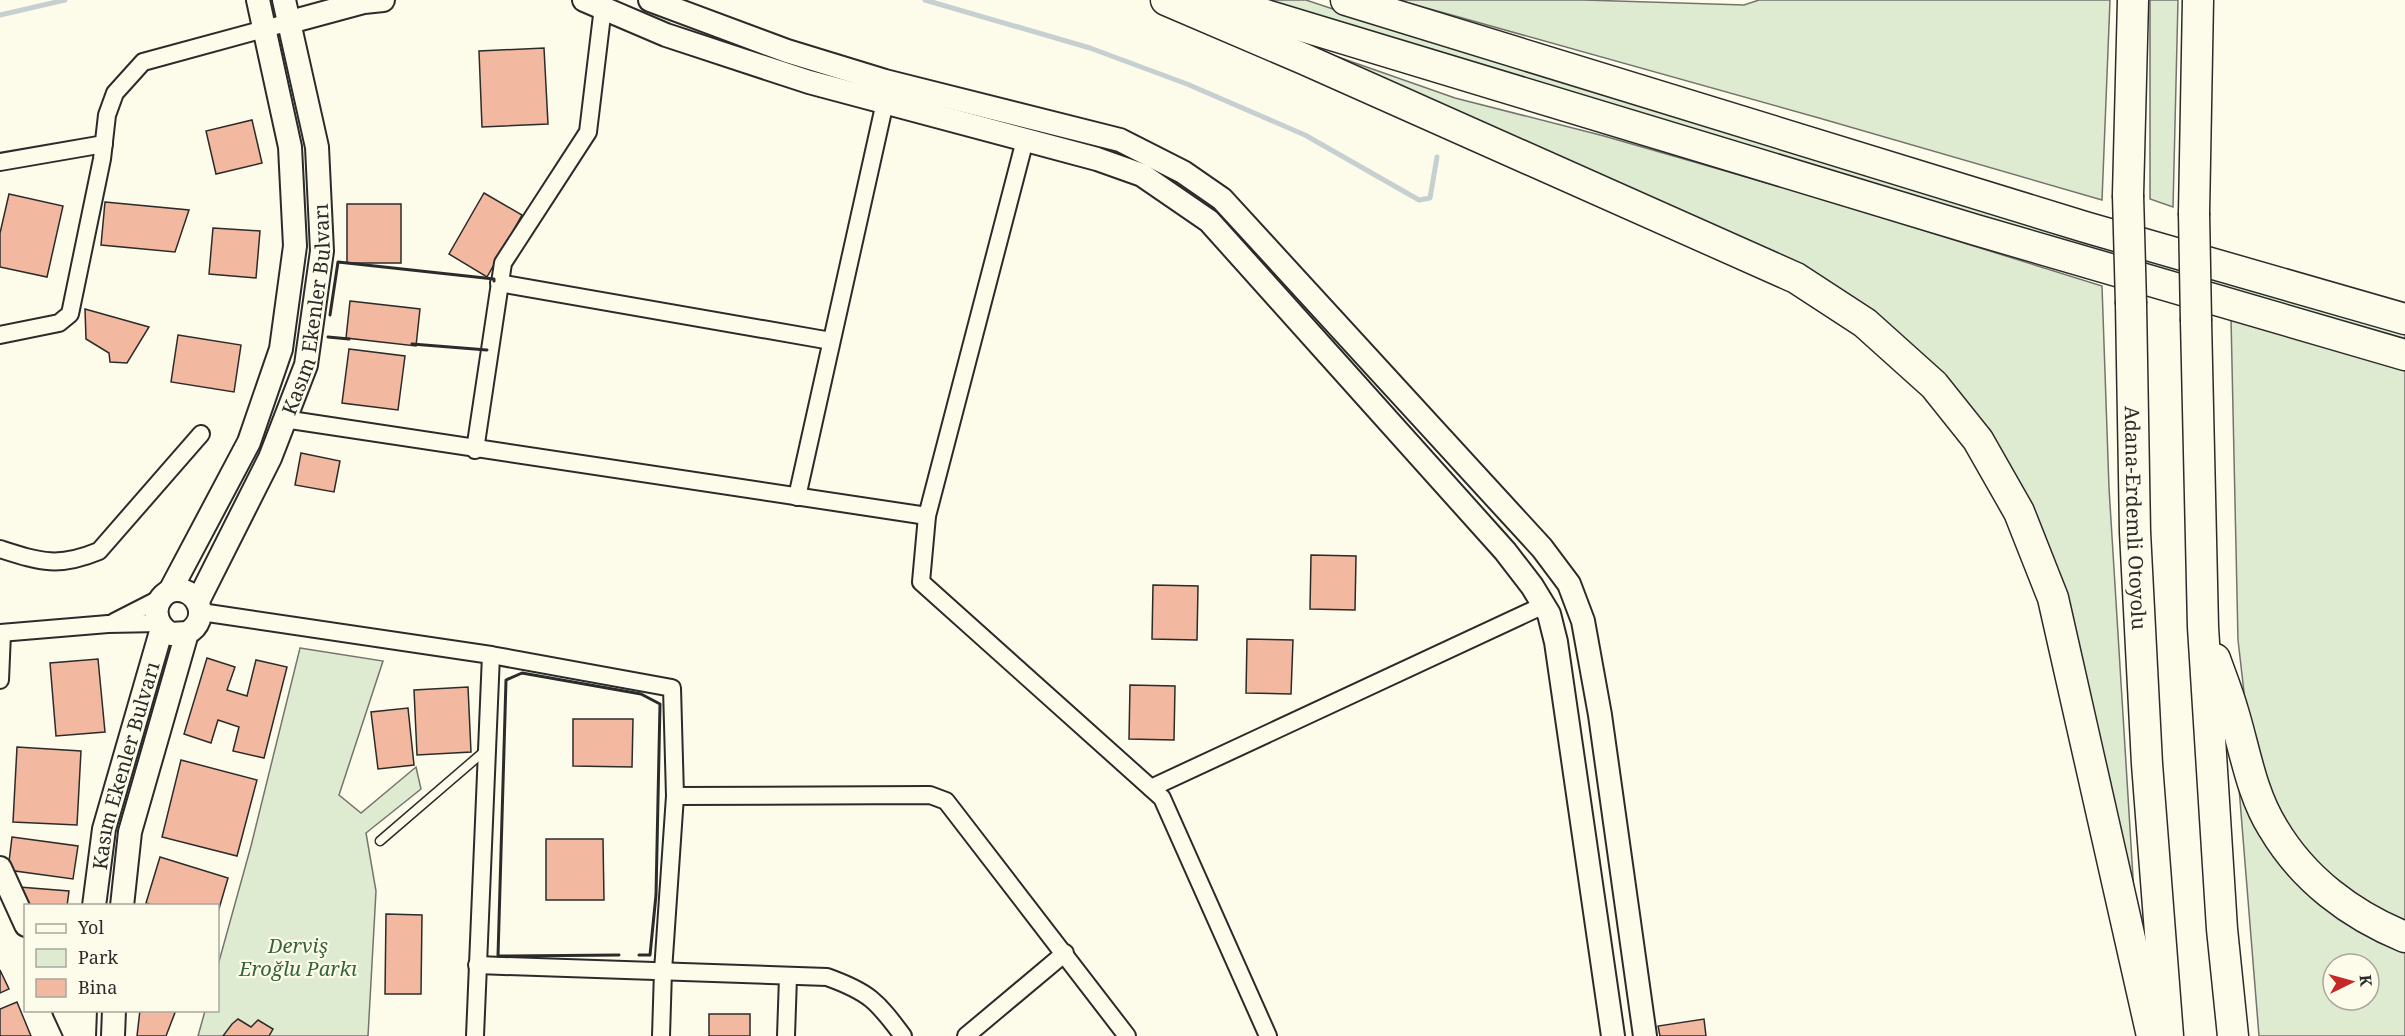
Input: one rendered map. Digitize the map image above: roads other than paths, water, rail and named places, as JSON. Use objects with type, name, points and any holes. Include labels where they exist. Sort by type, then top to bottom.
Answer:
[{"type":"highway","points":[[1166,0],[1796,278],[1865,322],[1934,385],[1978,440],[2019,512],[2053,598],[2152,1036]]},
{"type":"highway","points":[[1216,0],[1964,227],[2405,355]]},
{"type":"highway","points":[[1346,0],[2085,227],[2405,319]]},
{"type":"highway","name":"Adana-Erdemli Otoyolu","points":[[2133,0],[2128,195],[2136,556],[2147,764],[2168,1036]]},
{"type":"highway","points":[[2198,0],[2194,213],[2203,627],[2222,929],[2233,1036]]},
{"type":"highway","points":[[2203,627],[2233,710],[2251,778],[2272,828],[2312,879],[2350,910],[2405,937]]},
{"type":"street","name":"Kasım Ekenler Bulvarı","points":[[94,904],[104,829],[161,626],[157,608],[249,442],[281,349],[295,246],[290,147],[258,0]]},
{"type":"street","name":"Kasım Ekenler Bulvarı","points":[[122,904],[130,832],[187,633],[199,622],[200,607],[270,458],[306,365],[322,251],[317,147],[284,0]]},
{"type":"street","points":[[0,335],[59,323],[70,314],[108,115],[115,93],[143,62],[364,2],[383,0]]},
{"type":"street","points":[[650,0],[787,51],[885,81],[1120,140],[1183,172],[1222,199],[1542,548],[1569,584],[1583,621],[1600,715],[1645,1036]]},
{"type":"street","points":[[475,450],[502,263],[588,132],[593,4],[666,35],[809,82],[1097,159],[1142,175],[1209,221],[1505,551],[1532,586],[1549,614],[1556,642],[1613,1036]]},
{"type":"street","points":[[797,497],[885,102]]},
{"type":"street","points":[[1025,140],[927,516],[921,582],[1161,798],[1268,1036]]},
{"type":"street","points":[[0,162],[104,144]]},
{"type":"street","points":[[500,283],[831,341]]},
{"type":"street","points":[[284,419],[475,450],[927,516]]},
{"type":"street","points":[[0,549],[39,562],[76,560],[99,550],[201,434]]},
{"type":"street","points":[[108,624],[166,595],[186,591],[200,607],[491,655],[672,688],[675,796],[661,1036]]},
{"type":"street","points":[[1151,788],[1544,605]]},
{"type":"street","points":[[0,680],[1,633],[108,624],[161,626],[176,635],[187,633]]},
{"type":"street","points":[[475,1036],[491,655]]},
{"type":"street","points":[[675,796],[930,795],[946,801],[1127,1036]]},
{"type":"street","points":[[0,868],[24,921]]},
{"type":"street","points":[[966,1036],[1065,953]]},
{"type":"street","points":[[477,965],[827,977],[858,988],[881,1007],[903,1036]]},
{"type":"street","points":[[786,1036],[788,976]]},
{"type":"street","points":[[64,1012],[76,1036]]},
{"type":"street","points":[[84,1036],[85,1012]]},
{"type":"street","points":[[113,1036],[114,1012]]},
{"type":"lane","points":[[380,840],[487,749]]},
{"type":"waterway","points":[[0,15],[65,0]]},
{"type":"waterway","points":[[925,0],[1090,48],[1187,84],[1305,135],[1419,200],[1430,198],[1437,157]]},
{"type":"park label","name":"Derviş Eroğlu Parkı","points":[[298,956]]}]
